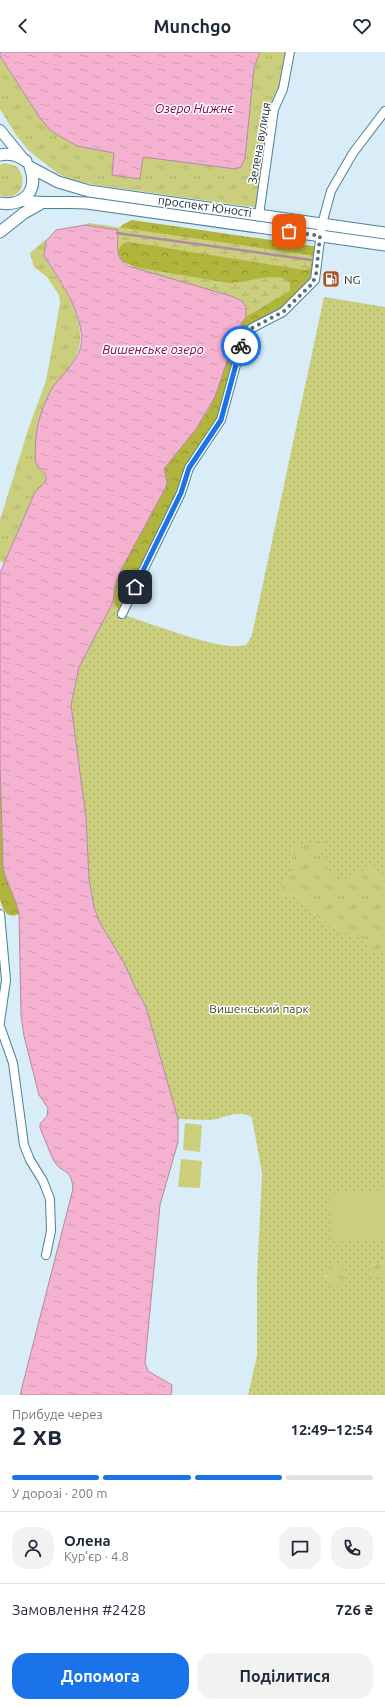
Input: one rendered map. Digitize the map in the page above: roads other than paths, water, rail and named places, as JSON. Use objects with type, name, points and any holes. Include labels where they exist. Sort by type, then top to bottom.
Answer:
[{"type":"main road","name":"проспект Юності","points":[[0,155],[10,154],[18,156],[28,164],[68,186],[89,191],[385,233]]},
{"type":"main road","points":[[0,232],[20,201],[32,188],[32,174],[28,164]]},
{"type":"main road","name":"проспект Юності","points":[[0,203],[8,204],[20,201],[40,204],[56,202],[87,203],[385,245]]},
{"type":"main road","points":[[0,232],[24,212],[40,204]]},
{"type":"street","name":"Зелена вулиця","points":[[259,215],[274,109],[283,89],[290,52]]},
{"type":"street","points":[[122,614],[181,493],[189,468],[221,420],[242,343],[252,328],[283,312],[312,284],[316,275],[322,224],[331,191],[353,153],[385,111]]},
{"type":"street","points":[[0,130],[28,164]]},
{"type":"street","points":[[0,914],[6,980],[0,1022]]},
{"type":"street","points":[[0,1026],[13,1063],[24,1145],[30,1160],[43,1181],[50,1199],[51,1231],[46,1255]]},
{"type":"water","name":"Озеро Нижнє","points":[[0,52],[260,52],[254,68],[245,158],[241,167],[236,169],[143,157],[140,179],[112,175],[114,153],[77,146],[51,131],[40,118],[0,56]]},
{"type":"water","name":"Вишенське озеро","points":[[85,225],[118,230],[117,246],[119,255],[128,266],[231,296],[242,301],[246,307],[246,317],[238,329],[215,397],[196,429],[164,469],[167,482],[166,487],[121,570],[115,585],[113,602],[79,667],[71,705],[86,817],[89,879],[94,907],[99,921],[124,963],[146,1007],[178,1119],[178,1142],[160,1205],[145,1363],[148,1371],[172,1385],[171,1395],[20,1395],[73,1189],[72,1182],[68,1174],[54,1161],[40,1128],[40,1124],[47,1116],[48,1108],[39,1095],[24,1036],[21,1015],[19,914],[3,867],[0,761],[0,573],[35,492],[46,481],[45,473],[37,465],[35,460],[35,446],[41,414],[51,391],[76,358],[81,346],[81,333],[73,305],[44,256],[46,241],[56,230]]},
{"type":"waterway","points":[[117,233],[311,260]]},
{"type":"place","name":"NG","points":[[331,279]]},
{"type":"park label","name":"Вишенський парк","points":[[259,1008]]}]
